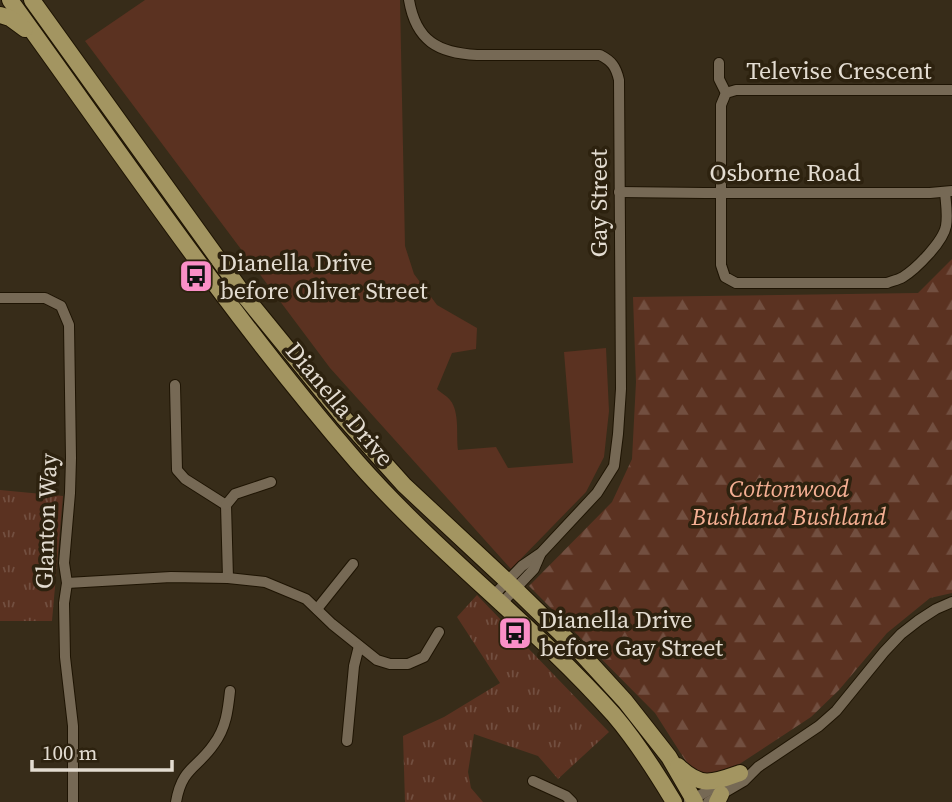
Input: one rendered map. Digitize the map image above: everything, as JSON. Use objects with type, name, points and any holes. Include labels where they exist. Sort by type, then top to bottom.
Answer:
[{"type":"main road","name":"Dianella Drive","points":[[10,0],[234,311],[327,426],[391,498],[564,662],[615,717],[653,768],[674,802]]},
{"type":"main road","name":"Dianella Drive","points":[[26,0],[37,6],[247,299],[344,418],[404,485],[582,654],[625,701],[704,800]]},
{"type":"main road","points":[[0,15],[10,18],[40,42]]},
{"type":"main road","points":[[669,757],[687,774],[703,782],[713,782],[740,774]]},
{"type":"street","name":"Gay Street","points":[[409,0],[411,14],[425,37],[441,49],[457,54],[600,55],[610,60],[617,69],[619,80],[621,389],[614,466],[597,493],[541,553],[522,566],[512,585],[497,600]]},
{"type":"street","name":"Televise Crescent","points":[[719,63],[719,79],[726,93],[721,105],[721,265],[725,277],[736,283],[887,283],[897,280],[906,275],[942,237],[947,217],[948,192]]},
{"type":"street","name":"Televise Crescent","points":[[726,93],[736,90],[952,90]]},
{"type":"street","name":"Osborne Road","points":[[619,192],[948,192]]},
{"type":"street","name":"Glanton Way","points":[[0,298],[45,298],[61,306],[69,324],[71,458],[64,563],[68,583],[64,603],[65,657],[73,726],[73,802]]},
{"type":"street","points":[[175,385],[177,470],[226,505]]},
{"type":"street","points":[[228,578],[226,505],[235,494],[271,481]]},
{"type":"street","points":[[317,609],[353,564]]},
{"type":"street","points":[[68,583],[171,577],[265,582],[306,599],[377,660],[390,664],[408,664],[424,657],[439,632]]},
{"type":"street","points":[[704,800],[740,774],[758,767],[801,739],[836,711],[901,634],[936,609],[952,602]]},
{"type":"street","points":[[348,741],[354,666],[359,646]]},
{"type":"street","points":[[176,802],[184,776],[205,755],[221,733],[227,717],[230,691]]},
{"type":"street","points":[[704,800],[744,781],[758,767]]},
{"type":"street","points":[[533,780],[566,796],[572,802]]},
{"type":"green space","points":[[145,0],[400,0],[405,246],[414,274],[437,305],[477,328],[476,349],[452,353],[437,389],[453,405],[458,450],[496,447],[508,468],[573,463],[564,352],[606,348],[609,411],[604,457],[586,492],[511,569],[330,368],[85,41]]},
{"type":"green space","name":"Cottonwood Bushland Bushland","points":[[952,259],[952,593],[930,598],[887,633],[839,690],[811,717],[703,788],[655,713],[529,586],[612,502],[632,459],[636,382],[633,297],[918,293]]},
{"type":"green space","points":[[0,490],[63,496],[52,621],[0,621]]},
{"type":"green space","points":[[477,595],[609,732],[558,779],[538,756],[474,734],[468,772],[471,788],[483,802],[405,802],[403,736],[444,717],[500,683],[457,617]]},
{"type":"place","name":"Dianella Drive before Oliver Street","points":[[196,276]]},
{"type":"place","name":"Dianella Drive before Gay Street","points":[[515,633]]}]
